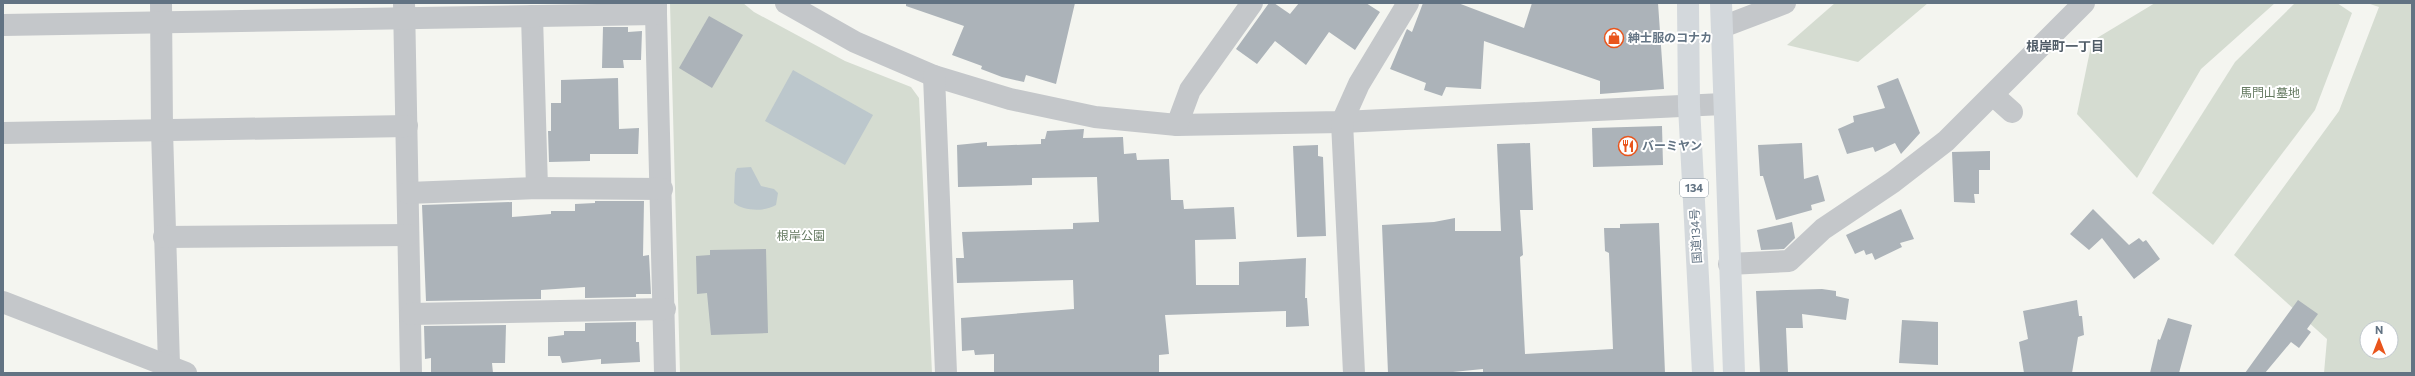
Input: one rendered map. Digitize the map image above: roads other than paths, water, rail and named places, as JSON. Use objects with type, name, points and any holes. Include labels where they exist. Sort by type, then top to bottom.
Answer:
[{"type":"highway","name":"国道134号","points":[[1688,3],[1689,106],[1703,373]]},
{"type":"highway","name":"134","points":[[1721,3],[1723,104],[1734,373]]},
{"type":"street","points":[[786,3],[855,42],[934,76],[1010,99],[1095,117],[1177,125],[1342,122],[1723,104]]},
{"type":"street","points":[[1177,125],[1190,90],[1252,3]]},
{"type":"street","points":[[1354,373],[1342,122],[1359,84],[1408,3]]},
{"type":"street","points":[[1722,27],[1785,3]]},
{"type":"street","points":[[1729,264],[1789,261],[1823,229],[1893,182],[1946,142],[2084,3]]},
{"type":"street","points":[[3,25],[161,12],[405,10],[532,16],[656,8],[665,309],[665,373]]},
{"type":"street","points":[[405,10],[411,373]]},
{"type":"street","points":[[3,302],[177,369],[164,237],[161,12]]},
{"type":"street","points":[[532,16],[537,188]]},
{"type":"street","points":[[934,76],[946,373]]},
{"type":"street","points":[[1992,95],[2012,112]]},
{"type":"street","points":[[3,133],[407,126]]},
{"type":"street","points":[[408,193],[537,188],[662,189]]},
{"type":"street","points":[[164,237],[408,235]]},
{"type":"street","points":[[411,314],[665,309]]},
{"type":"place","name":"紳士服のコナカ","points":[[1614,38]]},
{"type":"place","name":"バーミヤン","points":[[1628,146]]},
{"type":"district","name":"根岸町一丁目","points":[[2065,46]]},
{"type":"park label","name":"馬門山墓地","points":[[2270,93]]},
{"type":"park label","name":"根岸公園","points":[[801,236]]}]
